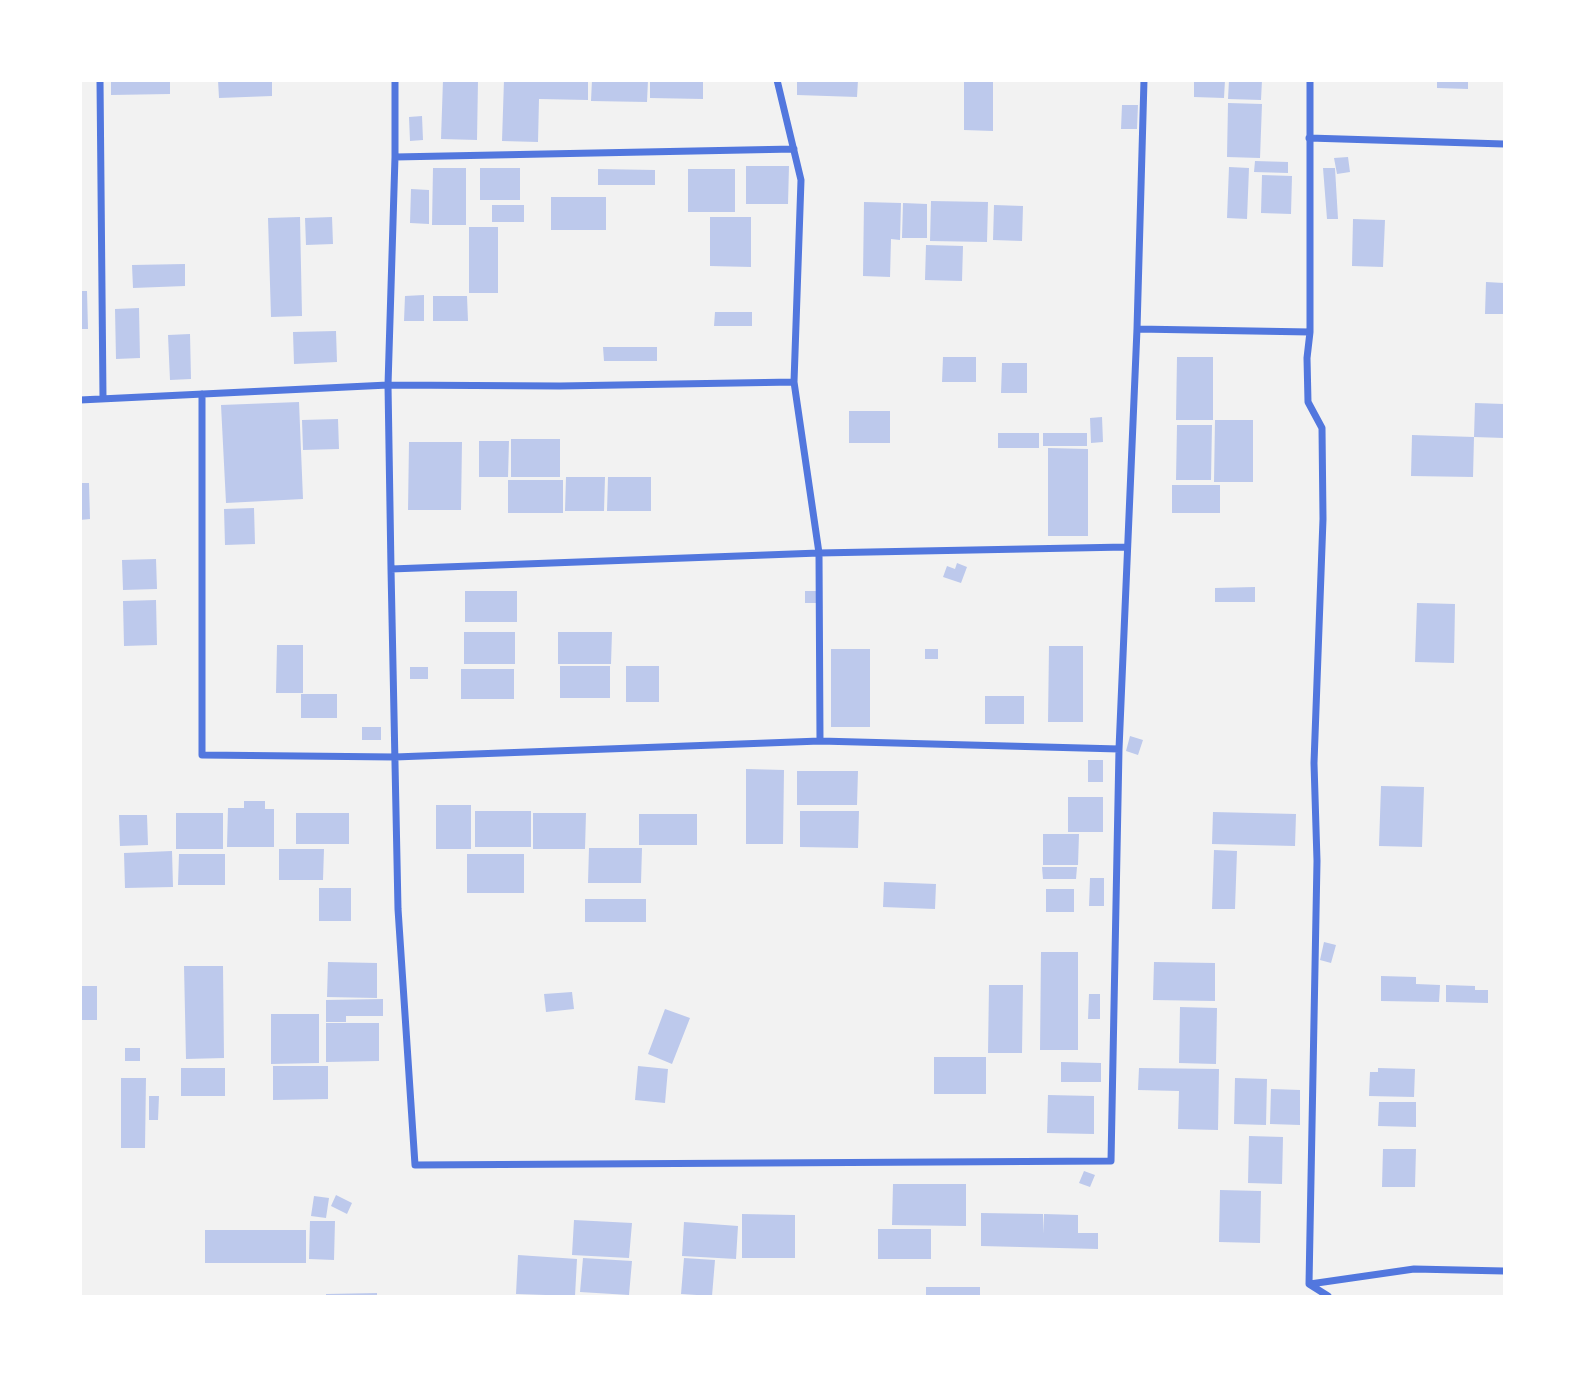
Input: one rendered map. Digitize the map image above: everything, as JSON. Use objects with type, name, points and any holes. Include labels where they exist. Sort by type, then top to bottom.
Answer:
[{"type":"street","points":[[100,80],[103,398]]},
{"type":"street","points":[[395,80],[388,385],[391,569],[398,909],[415,1165],[1111,1161],[1119,749],[1137,329],[1144,80]]},
{"type":"street","points":[[777,80],[801,180],[794,382],[819,554],[820,741]]},
{"type":"street","points":[[1309,1284],[1317,861],[1314,762],[1324,519],[1322,428],[1308,402],[1310,80]]},
{"type":"street","points":[[1309,138],[1504,144]]},
{"type":"street","points":[[395,157],[794,149]]},
{"type":"street","points":[[1137,329],[1310,332]]},
{"type":"street","points":[[80,400],[388,385],[560,386],[794,382]]},
{"type":"street","points":[[202,394],[202,755],[395,757],[820,741],[1119,749]]},
{"type":"street","points":[[391,569],[819,554],[1126,547]]},
{"type":"street","points":[[1309,1284],[1414,1269],[1504,1272]]},
{"type":"street","points":[[1309,1284],[1328,1297]]},
{"type":"building","points":[[111,80],[170,80],[170,94],[111,95]]},
{"type":"building","points":[[218,80],[272,80],[272,96],[219,98]]},
{"type":"building","points":[[443,80],[478,80],[477,140],[441,139]]},
{"type":"building","points":[[504,80],[588,80],[588,100],[539,99],[538,142],[502,141]]},
{"type":"building","points":[[592,80],[648,80],[647,102],[591,101]]},
{"type":"building","points":[[650,80],[703,80],[703,99],[650,98]]},
{"type":"building","points":[[797,80],[858,80],[857,97],[797,95]]},
{"type":"building","points":[[964,80],[993,80],[993,131],[964,130]]},
{"type":"building","points":[[1194,80],[1225,80],[1224,98],[1194,97]]},
{"type":"building","points":[[1229,80],[1262,80],[1261,100],[1228,99]]},
{"type":"building","points":[[1437,80],[1468,80],[1468,89],[1437,88]]},
{"type":"building","points":[[1228,103],[1262,104],[1260,158],[1227,157]]},
{"type":"building","points":[[1122,105],[1138,105],[1137,129],[1121,129]]},
{"type":"building","points":[[422,116],[423,140],[410,141],[409,117]]},
{"type":"building","points":[[1348,157],[1350,172],[1337,174],[1334,158]]},
{"type":"building","points":[[1255,161],[1288,162],[1288,173],[1254,172]]},
{"type":"building","points":[[746,166],[789,166],[788,204],[746,204]]},
{"type":"building","points":[[1229,167],[1249,168],[1247,219],[1227,218]]},
{"type":"building","points":[[433,168],[466,168],[466,225],[432,225]]},
{"type":"building","points":[[480,168],[520,168],[520,200],[480,200]]},
{"type":"building","points":[[1323,168],[1335,168],[1338,219],[1327,219]]},
{"type":"building","points":[[598,169],[655,170],[655,185],[598,185]]},
{"type":"building","points":[[688,169],[735,169],[735,212],[688,212]]},
{"type":"building","points":[[1262,175],[1292,176],[1291,214],[1261,213]]},
{"type":"building","points":[[411,189],[429,190],[429,224],[410,223]]},
{"type":"building","points":[[551,197],[606,197],[606,230],[551,230]]},
{"type":"building","points":[[931,201],[988,202],[987,242],[930,241]]},
{"type":"building","points":[[864,202],[901,203],[900,240],[891,239],[890,277],[863,276]]},
{"type":"building","points":[[903,203],[927,204],[927,238],[902,238]]},
{"type":"building","points":[[492,205],[524,205],[524,222],[492,222]]},
{"type":"building","points":[[994,205],[1023,206],[1022,241],[993,240]]},
{"type":"building","points":[[300,217],[302,316],[271,317],[268,218]]},
{"type":"building","points":[[332,217],[333,244],[306,245],[305,218]]},
{"type":"building","points":[[710,217],[751,217],[751,267],[710,266]]},
{"type":"building","points":[[1353,219],[1385,220],[1383,267],[1352,266]]},
{"type":"building","points":[[469,227],[498,227],[498,293],[469,293]]},
{"type":"building","points":[[926,245],[963,246],[962,281],[925,280]]},
{"type":"building","points":[[185,264],[185,286],[133,288],[132,265]]},
{"type":"building","points":[[1486,282],[1504,283],[1504,314],[1485,314]]},
{"type":"building","points":[[80,291],[87,291],[88,329],[80,329]]},
{"type":"building","points":[[424,295],[424,321],[404,321],[405,296]]},
{"type":"building","points":[[433,296],[467,296],[468,321],[433,321]]},
{"type":"building","points":[[139,308],[140,358],[116,359],[115,309]]},
{"type":"building","points":[[715,312],[752,312],[752,326],[714,326]]},
{"type":"building","points":[[336,331],[337,362],[294,364],[293,332]]},
{"type":"building","points":[[190,334],[191,379],[170,380],[168,335]]},
{"type":"building","points":[[603,347],[657,347],[657,361],[604,361]]},
{"type":"building","points":[[943,357],[976,357],[976,382],[942,382]]},
{"type":"building","points":[[1177,357],[1213,357],[1213,420],[1176,420]]},
{"type":"building","points":[[1002,363],[1027,363],[1027,393],[1001,393]]},
{"type":"building","points":[[299,402],[303,499],[226,503],[221,405]]},
{"type":"building","points":[[1475,403],[1504,404],[1504,438],[1474,437]]},
{"type":"building","points":[[849,411],[890,411],[890,443],[849,443]]},
{"type":"building","points":[[1102,417],[1103,442],[1091,443],[1090,418]]},
{"type":"building","points":[[338,419],[339,449],[303,450],[302,420]]},
{"type":"building","points":[[1215,420],[1253,420],[1253,482],[1214,482]]},
{"type":"building","points":[[1177,425],[1212,425],[1211,480],[1176,480]]},
{"type":"building","points":[[998,433],[1039,433],[1039,448],[998,448]]},
{"type":"building","points":[[1043,433],[1087,433],[1087,446],[1043,446]]},
{"type":"building","points":[[1412,435],[1474,437],[1473,477],[1411,476]]},
{"type":"building","points":[[511,439],[560,439],[560,477],[511,477]]},
{"type":"building","points":[[479,441],[509,441],[508,477],[479,477]]},
{"type":"building","points":[[409,442],[462,442],[461,510],[408,510]]},
{"type":"building","points":[[1048,448],[1088,449],[1088,536],[1048,536]]},
{"type":"building","points":[[566,477],[605,477],[604,511],[565,511]]},
{"type":"building","points":[[608,477],[651,477],[651,511],[607,511]]},
{"type":"building","points":[[508,480],[563,480],[563,513],[508,513]]},
{"type":"building","points":[[80,483],[89,483],[90,519],[80,520]]},
{"type":"building","points":[[1172,485],[1220,485],[1220,513],[1172,513]]},
{"type":"building","points":[[254,508],[255,544],[225,545],[224,509]]},
{"type":"building","points":[[156,559],[157,589],[123,590],[122,560]]},
{"type":"building","points":[[957,563],[967,567],[961,583],[943,577],[947,566],[955,569]]},
{"type":"building","points":[[1255,587],[1255,602],[1215,602],[1215,588]]},
{"type":"building","points":[[465,591],[517,591],[517,622],[465,622]]},
{"type":"building","points":[[805,591],[817,591],[816,603],[805,603]]},
{"type":"building","points":[[156,600],[157,645],[124,646],[123,601]]},
{"type":"building","points":[[1417,603],[1455,604],[1454,663],[1415,662]]},
{"type":"building","points":[[464,632],[515,632],[515,664],[464,664]]},
{"type":"building","points":[[558,632],[612,632],[611,664],[558,664]]},
{"type":"building","points":[[277,645],[303,645],[303,693],[276,693]]},
{"type":"building","points":[[1049,646],[1083,646],[1083,722],[1048,722]]},
{"type":"building","points":[[831,649],[870,649],[870,727],[831,727]]},
{"type":"building","points":[[925,649],[938,649],[938,659],[925,659]]},
{"type":"building","points":[[560,666],[610,666],[610,698],[560,698]]},
{"type":"building","points":[[626,666],[659,666],[659,702],[626,702]]},
{"type":"building","points":[[410,667],[428,667],[428,679],[410,679]]},
{"type":"building","points":[[461,669],[514,669],[514,699],[461,699]]},
{"type":"building","points":[[301,694],[337,694],[337,718],[301,718]]},
{"type":"building","points":[[985,696],[1024,696],[1024,724],[985,724]]},
{"type":"building","points":[[362,727],[381,727],[381,740],[362,740]]},
{"type":"building","points":[[1130,736],[1143,740],[1138,755],[1126,751]]},
{"type":"building","points":[[1088,760],[1103,760],[1103,782],[1088,782]]},
{"type":"building","points":[[746,769],[784,770],[783,844],[746,844]]},
{"type":"building","points":[[797,771],[858,771],[857,805],[797,805]]},
{"type":"building","points":[[1381,786],[1424,787],[1422,847],[1379,846]]},
{"type":"building","points":[[1068,797],[1103,797],[1103,832],[1068,832]]},
{"type":"building","points":[[244,801],[265,801],[265,809],[274,809],[274,847],[227,847],[228,808],[244,808]]},
{"type":"building","points":[[436,805],[471,805],[471,849],[436,849]]},
{"type":"building","points":[[475,811],[531,811],[531,847],[475,847]]},
{"type":"building","points":[[800,811],[859,811],[858,848],[800,847]]},
{"type":"building","points":[[1213,812],[1296,814],[1295,846],[1212,844]]},
{"type":"building","points":[[176,813],[223,813],[223,849],[176,849]]},
{"type":"building","points":[[296,813],[349,813],[349,844],[296,844]]},
{"type":"building","points":[[533,813],[586,813],[585,849],[533,849]]},
{"type":"building","points":[[639,814],[697,814],[697,845],[639,845]]},
{"type":"building","points":[[119,815],[147,815],[148,845],[120,846]]},
{"type":"building","points":[[1043,834],[1079,834],[1078,865],[1043,865]]},
{"type":"building","points":[[589,848],[642,848],[641,883],[588,883]]},
{"type":"building","points":[[279,849],[324,849],[323,880],[279,880]]},
{"type":"building","points":[[1214,850],[1237,851],[1235,909],[1212,909]]},
{"type":"building","points":[[172,851],[173,887],[125,888],[124,853]]},
{"type":"building","points":[[179,854],[225,854],[225,885],[178,885]]},
{"type":"building","points":[[467,854],[524,854],[524,893],[467,893]]},
{"type":"building","points":[[1042,867],[1077,867],[1076,879],[1043,879]]},
{"type":"building","points":[[1090,878],[1104,878],[1104,906],[1089,906]]},
{"type":"building","points":[[884,882],[936,884],[935,909],[883,907]]},
{"type":"building","points":[[319,888],[351,888],[351,921],[319,921]]},
{"type":"building","points":[[1046,889],[1074,889],[1074,912],[1046,912]]},
{"type":"building","points":[[585,899],[646,899],[646,922],[585,922]]},
{"type":"building","points":[[1324,942],[1336,945],[1331,963],[1320,960]]},
{"type":"building","points":[[1041,952],[1078,952],[1078,1050],[1040,1050]]},
{"type":"building","points":[[328,962],[377,963],[377,998],[327,997]]},
{"type":"building","points":[[1154,962],[1215,963],[1215,1001],[1153,1000]]},
{"type":"building","points":[[184,966],[223,966],[224,1058],[186,1059]]},
{"type":"building","points":[[1381,976],[1416,977],[1416,984],[1440,985],[1439,1002],[1381,1001]]},
{"type":"building","points":[[989,985],[1023,985],[1022,1053],[988,1053]]},
{"type":"building","points":[[1446,985],[1475,986],[1475,990],[1488,990],[1488,1003],[1446,1002]]},
{"type":"building","points":[[80,986],[97,986],[97,1020],[80,1020]]},
{"type":"building","points":[[572,992],[574,1009],[546,1012],[544,994]]},
{"type":"building","points":[[1089,994],[1100,994],[1100,1019],[1088,1019]]},
{"type":"building","points":[[383,999],[383,1016],[346,1016],[346,1022],[326,1022],[326,1000]]},
{"type":"building","points":[[1180,1007],[1217,1008],[1216,1064],[1179,1063]]},
{"type":"building","points":[[665,1009],[690,1018],[672,1064],[648,1054]]},
{"type":"building","points":[[271,1014],[319,1014],[319,1063],[271,1064]]},
{"type":"building","points":[[326,1023],[379,1023],[379,1061],[326,1062]]},
{"type":"building","points":[[125,1048],[140,1048],[140,1061],[125,1061]]},
{"type":"building","points":[[934,1057],[986,1057],[986,1094],[934,1094]]},
{"type":"building","points":[[1061,1062],[1101,1063],[1101,1082],[1061,1082]]},
{"type":"building","points":[[273,1066],[328,1066],[328,1099],[273,1100]]},
{"type":"building","points":[[638,1066],[668,1069],[665,1103],[635,1100]]},
{"type":"building","points":[[181,1068],[225,1068],[225,1096],[181,1096]]},
{"type":"building","points":[[1139,1068],[1219,1069],[1218,1130],[1178,1129],[1179,1091],[1138,1090]]},
{"type":"building","points":[[1378,1068],[1415,1069],[1414,1097],[1369,1096],[1370,1072],[1378,1072]]},
{"type":"building","points":[[121,1078],[146,1078],[145,1148],[121,1148]]},
{"type":"building","points":[[1235,1078],[1267,1079],[1266,1125],[1234,1124]]},
{"type":"building","points":[[1271,1089],[1300,1090],[1300,1125],[1270,1124]]},
{"type":"building","points":[[1048,1095],[1094,1096],[1094,1134],[1047,1133]]},
{"type":"building","points":[[149,1096],[159,1096],[158,1120],[149,1120]]},
{"type":"building","points":[[1379,1102],[1416,1102],[1416,1127],[1378,1126]]},
{"type":"building","points":[[1249,1136],[1283,1137],[1282,1184],[1248,1183]]},
{"type":"building","points":[[1383,1149],[1416,1149],[1415,1187],[1382,1187]]},
{"type":"building","points":[[1084,1171],[1095,1175],[1090,1187],[1079,1183]]},
{"type":"building","points":[[893,1184],[966,1184],[966,1226],[892,1225]]},
{"type":"building","points":[[1220,1190],[1261,1191],[1260,1243],[1219,1242]]},
{"type":"building","points":[[336,1195],[352,1203],[347,1214],[331,1206]]},
{"type":"building","points":[[314,1196],[329,1198],[326,1218],[311,1216]]},
{"type":"building","points":[[981,1213],[1043,1214],[1044,1234],[1044,1214],[1078,1215],[1078,1233],[1098,1233],[1098,1249],[981,1246]]},
{"type":"building","points":[[742,1214],[795,1215],[795,1258],[742,1258]]},
{"type":"building","points":[[574,1220],[632,1223],[629,1258],[572,1255]]},
{"type":"building","points":[[310,1221],[335,1221],[334,1260],[309,1259]]},
{"type":"building","points":[[684,1222],[738,1226],[736,1259],[682,1256]]},
{"type":"building","points":[[878,1229],[931,1229],[931,1259],[878,1259]]},
{"type":"building","points":[[205,1230],[306,1230],[306,1263],[205,1263]]},
{"type":"building","points":[[518,1255],[577,1259],[575,1296],[516,1294]]},
{"type":"building","points":[[583,1258],[632,1261],[629,1295],[580,1292]]},
{"type":"building","points":[[684,1258],[715,1260],[712,1296],[681,1294]]},
{"type":"building","points":[[926,1287],[980,1287],[980,1296],[926,1296]]},
{"type":"building","points":[[377,1293],[377,1296],[326,1296],[326,1294]]}]
